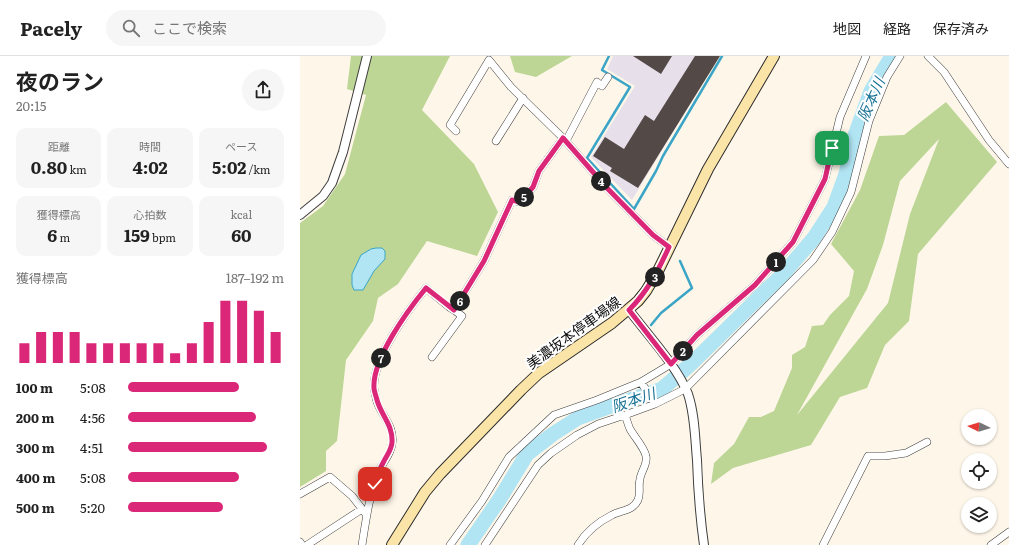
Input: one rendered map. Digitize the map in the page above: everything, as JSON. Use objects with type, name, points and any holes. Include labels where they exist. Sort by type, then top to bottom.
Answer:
[{"type":"main road","name":"美濃坂本停車場線","points":[[392,545],[425,492],[516,395],[539,373],[612,323],[638,301],[651,283],[719,150],[774,56]]},
{"type":"street","points":[[300,215],[323,196],[332,183],[343,152],[366,56]]},
{"type":"street","points":[[450,545],[482,500],[509,457],[554,415],[597,400],[641,382],[671,365],[697,335],[755,285],[793,242],[825,179],[840,117],[866,56]]},
{"type":"street","points":[[485,545],[538,465],[551,453],[577,435],[593,427],[655,404],[684,387],[813,260],[832,232],[851,192],[869,121],[887,77],[900,56]]},
{"type":"street","points":[[928,56],[944,72],[989,140],[1009,164]]},
{"type":"street","points":[[456,131],[450,125],[489,60],[511,87],[565,139],[607,188],[653,235],[669,247]]},
{"type":"street","points":[[454,310],[484,261],[512,200],[520,202],[533,187],[539,171],[565,139],[597,82],[602,86],[608,77]]},
{"type":"street","points":[[496,141],[522,98]]},
{"type":"street","points":[[362,545],[364,512],[379,471],[392,443],[391,428],[381,411],[374,387],[379,364],[414,302],[426,288],[462,316],[432,357]]},
{"type":"street","points":[[629,310],[671,365],[684,387],[692,408],[695,432],[699,503],[704,545]]},
{"type":"street","points":[[641,382],[655,404]]},
{"type":"street","points":[[578,545],[589,531],[599,523],[613,514],[629,509],[638,499],[640,493],[640,478],[646,462],[646,455],[629,428],[626,415]]},
{"type":"street","points":[[823,545],[868,456],[885,456],[906,453],[927,442]]},
{"type":"street","points":[[300,494],[330,477],[352,496],[364,512]]},
{"type":"street","points":[[307,545],[364,512]]},
{"type":"street","points":[[991,545],[1009,532]]},
{"type":"shaded area","points":[[613,56],[719,56],[632,200],[591,157],[635,86],[607,69]]},
{"type":"green space","points":[[351,56],[450,56],[422,110],[474,164],[498,212],[477,256],[427,241],[398,284],[378,298],[373,321],[346,360],[337,441],[326,451],[326,471],[300,487],[300,223],[323,206],[345,174],[366,95],[347,89]]},
{"type":"green space","points":[[510,56],[572,56],[536,77],[515,72]]},
{"type":"green space","points":[[946,102],[997,162],[918,254],[909,321],[885,345],[867,388],[840,397],[811,445],[733,468],[711,484],[714,463],[734,444],[749,417],[761,417],[774,411],[792,368],[792,355],[805,347],[812,326],[823,325],[830,315],[849,296],[854,271],[831,244],[860,190],[879,136],[904,135]],"holes":[[[939,139],[910,214],[888,303],[797,415],[867,289],[883,245],[900,181]]]},
{"type":"water","points":[[382,248],[385,251],[385,259],[374,271],[363,290],[354,290],[352,285],[352,274],[361,255],[371,249]]},
{"type":"building","points":[[633,56],[672,56],[661,74]]},
{"type":"building","points":[[695,56],[720,56],[638,188],[610,171],[612,168],[593,156],[605,137],[624,149],[645,115],[654,121]]},
{"type":"waterway","points":[[609,56],[602,70],[630,87],[587,158],[634,209],[663,156],[722,56]]},
{"type":"waterway","name":"阪本川","points":[[468,545],[499,500],[527,454],[553,434],[578,418],[662,389],[692,363],[783,274],[814,238],[834,207],[846,174],[853,141],[871,91],[892,56]]},
{"type":"waterway","points":[[651,325],[661,313],[692,288],[680,261]]},
{"type":"route","points":[[375,484],[379,471],[392,443],[391,428],[381,411],[374,387],[379,364],[387,346],[414,302],[426,288],[454,310],[484,261],[512,200],[520,202],[533,187],[539,171],[563,138],[607,188],[653,235],[669,247],[658,272],[646,291],[629,310],[671,364],[697,335],[755,285],[793,242],[825,179],[832,148]]}]
